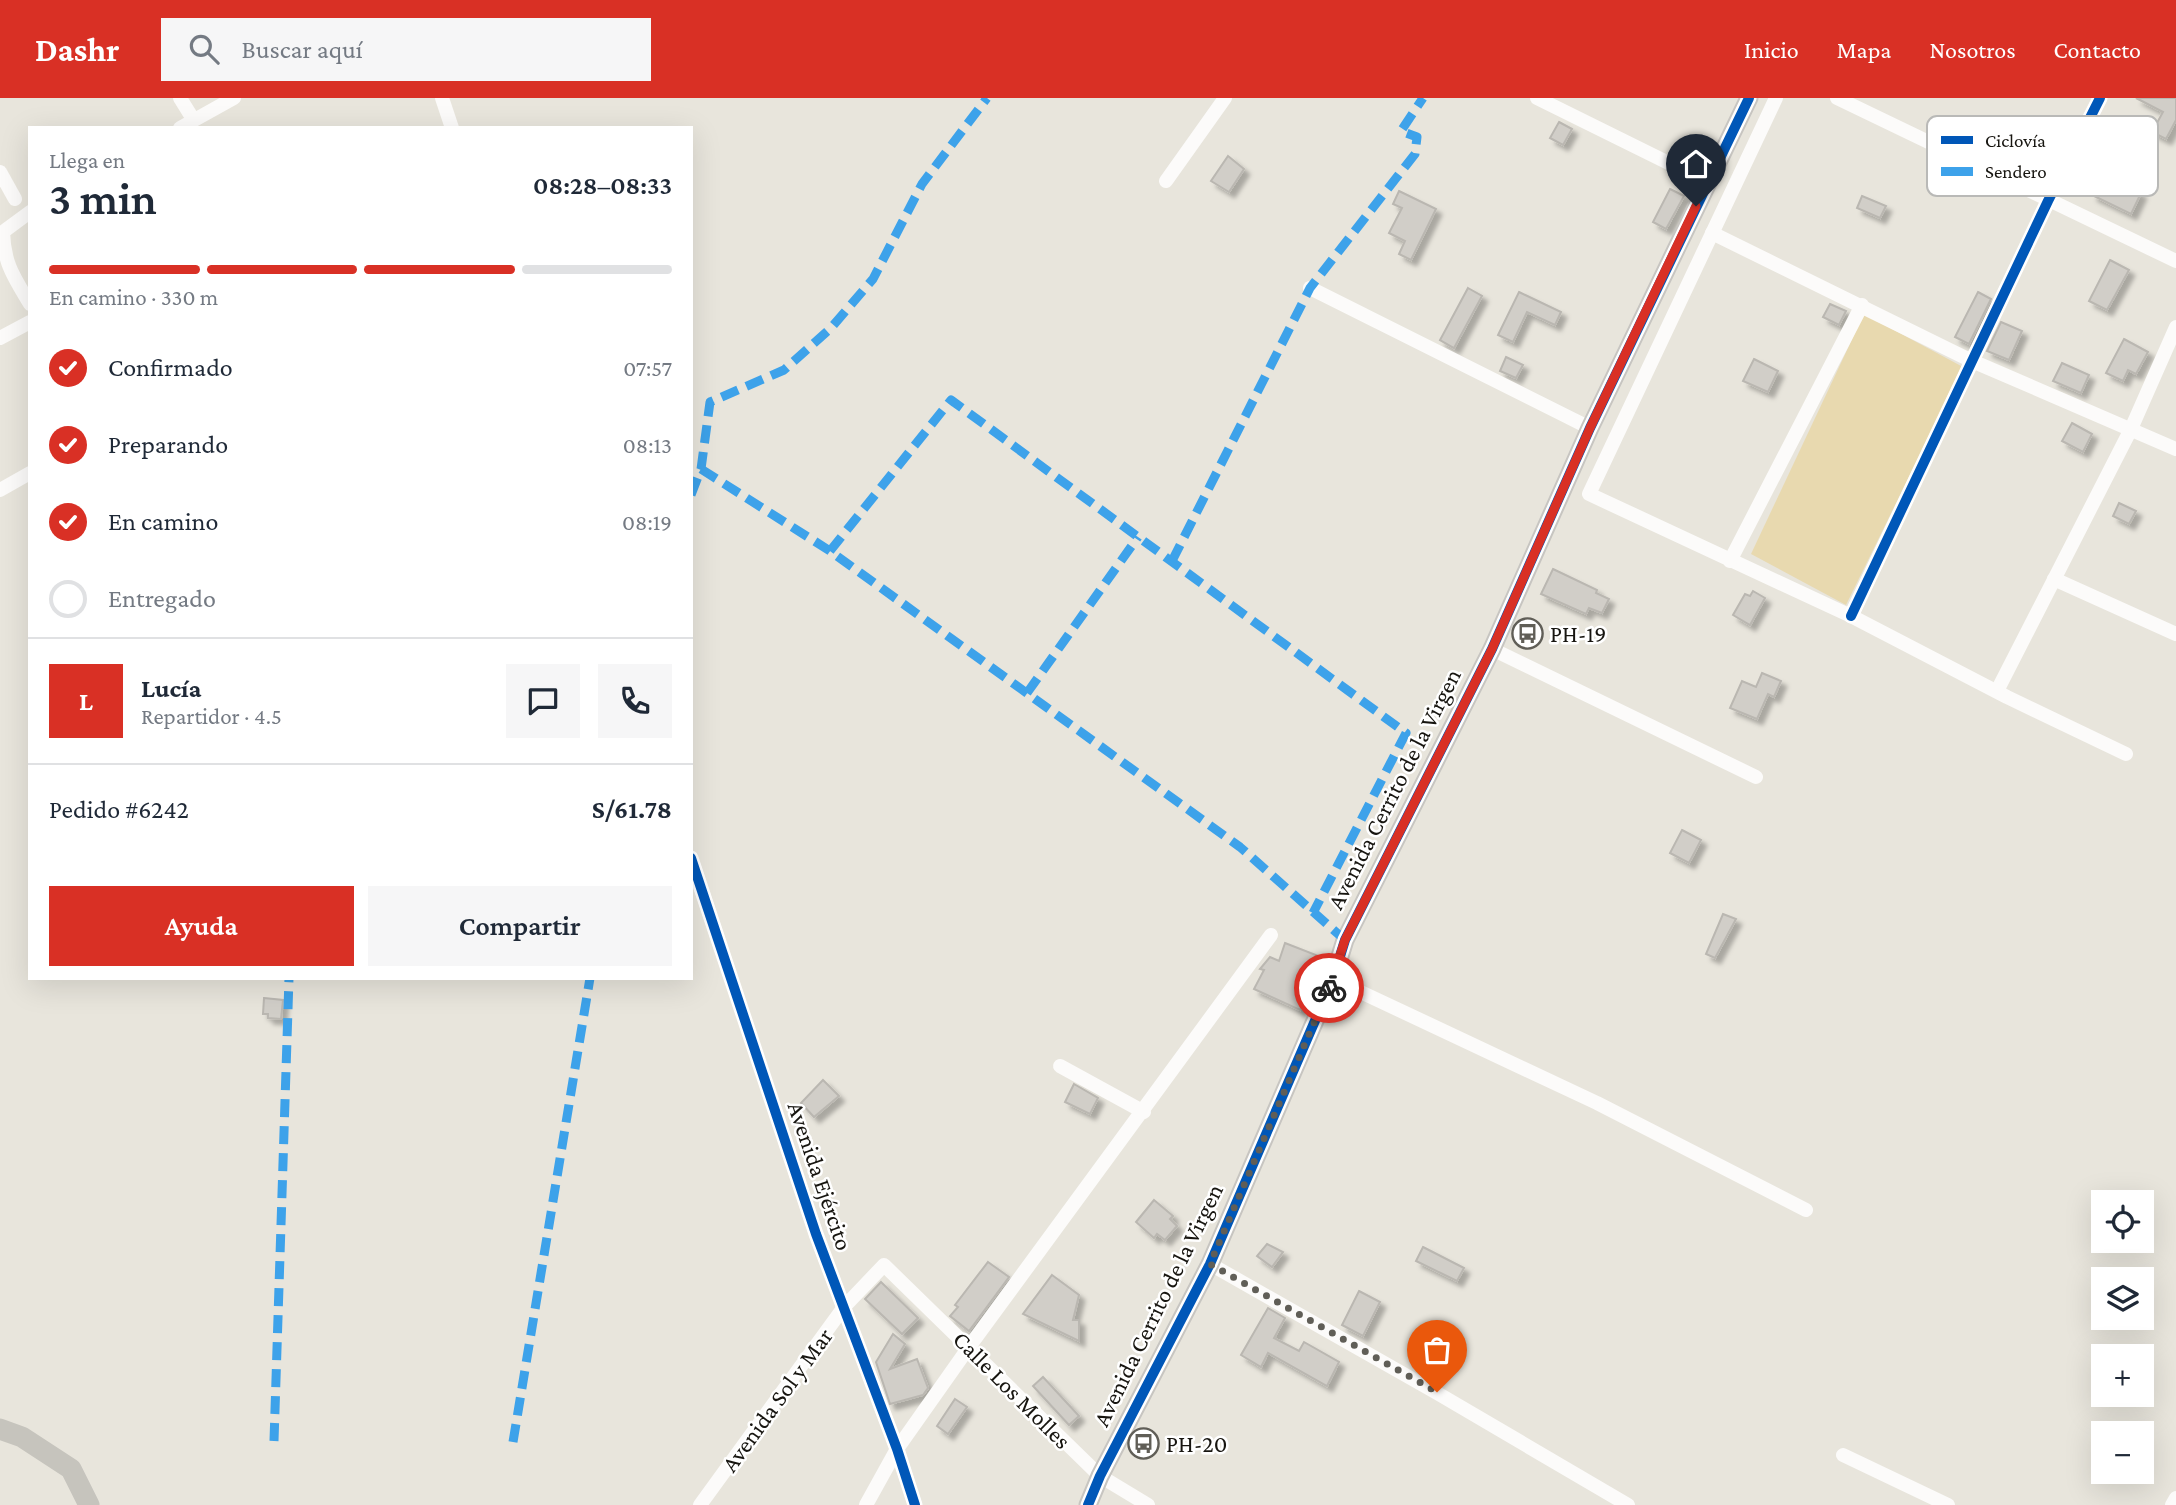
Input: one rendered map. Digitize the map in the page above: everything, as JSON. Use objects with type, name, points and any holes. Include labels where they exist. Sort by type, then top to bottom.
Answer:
[{"type":"main road","points":[[0,1429],[22,1437],[71,1469],[89,1505]]},
{"type":"street","points":[[180,98],[193,119]]},
{"type":"street","points":[[183,126],[234,98]]},
{"type":"street","points":[[442,98],[450,126]]},
{"type":"street","points":[[1166,181],[1225,98]]},
{"type":"street","points":[[1537,98],[1707,182]]},
{"type":"street","name":"Avenida Cerrito de la Virgen","points":[[1088,1505],[1100,1476],[1210,1264],[1333,979],[1345,940],[1492,649],[1590,428],[1749,98]]},
{"type":"street","points":[[1776,98],[1589,495],[1851,616],[2126,754]]},
{"type":"street","points":[[1837,98],[1927,142]]},
{"type":"street","points":[[2091,116],[2100,98]]},
{"type":"street","points":[[0,172],[15,198]]},
{"type":"street","points":[[2038,196],[2176,261]]},
{"type":"street","points":[[1851,616],[2051,196]]},
{"type":"street","points":[[28,213],[3,232],[3,253],[12,275],[28,301]]},
{"type":"street","points":[[1712,233],[1972,361],[2176,449]]},
{"type":"street","points":[[1310,288],[1590,428]]},
{"type":"street","points":[[1730,561],[1862,305]]},
{"type":"street","points":[[0,338],[28,323]]},
{"type":"street","points":[[1997,691],[2131,429],[2176,327]]},
{"type":"street","points":[[0,490],[28,474]]},
{"type":"street","points":[[2054,579],[2176,634]]},
{"type":"street","points":[[1492,649],[1756,777]]},
{"type":"street","name":"Avenida Ejército","points":[[693,864],[816,1234],[897,1449],[915,1505]]},
{"type":"street","points":[[866,1505],[897,1449],[969,1347],[1271,935]]},
{"type":"street","points":[[1333,979],[1597,1103],[1806,1210]]},
{"type":"street","points":[[1060,1066],[1144,1111]]},
{"type":"street","points":[[1210,1264],[1437,1392],[1628,1505]]},
{"type":"street","name":"Avenida Sol y Mar","points":[[707,1503],[844,1307],[884,1265]]},
{"type":"street","name":"Calle Los Molles","points":[[884,1265],[1100,1476],[1148,1505]]},
{"type":"street","points":[[1843,1455],[1948,1505]]},
{"type":"street","points":[[2172,1505],[2176,1498]]},
{"type":"shaded area","points":[[1864,314],[1963,367],[1846,605],[1751,554]]},
{"type":"building","points":[[2136,98],[2176,98],[2176,120],[2166,139],[2158,135],[2158,121],[2163,112]]},
{"type":"building","points":[[1559,122],[1572,129],[1563,145],[1550,138]]},
{"type":"building","points":[[1228,156],[1244,169],[1229,192],[1211,181]]},
{"type":"building","points":[[1670,189],[1684,196],[1666,229],[1653,222]]},
{"type":"building","points":[[1399,191],[1436,209],[1411,260],[1399,254],[1405,241],[1389,233],[1402,208],[1393,204]]},
{"type":"building","points":[[1862,196],[1886,206],[1880,218],[1857,208]]},
{"type":"building","points":[[2094,196],[2140,196],[2131,214]]},
{"type":"building","points":[[2110,260],[2129,270],[2107,310],[2089,301]]},
{"type":"building","points":[[1468,288],[1482,296],[1454,348],[1440,340]]},
{"type":"building","points":[[1519,292],[1561,312],[1555,325],[1527,312],[1513,342],[1498,335]]},
{"type":"building","points":[[1978,292],[1991,299],[1969,344],[1955,337]]},
{"type":"building","points":[[1830,304],[1846,311],[1839,325],[1823,317]]},
{"type":"building","points":[[2001,322],[2022,331],[2009,360],[1987,351]]},
{"type":"building","points":[[2124,339],[2148,352],[2136,374],[2128,370],[2123,381],[2106,373]]},
{"type":"building","points":[[1506,357],[1523,365],[1516,378],[1500,371]]},
{"type":"building","points":[[1754,359],[1778,371],[1768,392],[1743,381]]},
{"type":"building","points":[[2062,363],[2089,375],[2081,393],[2053,381]]},
{"type":"building","points":[[2072,423],[2092,434],[2083,452],[2062,441]]},
{"type":"building","points":[[2119,503],[2136,511],[2129,524],[2113,516]]},
{"type":"building","points":[[1553,569],[1597,590],[1596,593],[1609,599],[1602,613],[1589,608],[1586,614],[1541,594]]},
{"type":"building","points":[[1753,591],[1765,598],[1750,625],[1733,615],[1745,594],[1750,596]]},
{"type":"building","points":[[1762,673],[1781,681],[1774,697],[1768,694],[1757,719],[1730,708],[1742,681],[1756,687]]},
{"type":"building","points":[[1682,830],[1701,840],[1689,863],[1670,853]]},
{"type":"building","points":[[1723,914],[1736,919],[1715,958],[1706,954]]},
{"type":"building","points":[[1285,943],[1321,957],[1300,1010],[1254,989],[1264,970],[1260,969],[1270,957],[1279,961]]},
{"type":"building","points":[[264,998],[283,1000],[281,1019],[268,1018],[268,1014],[263,1014]]},
{"type":"building","points":[[823,1080],[839,1096],[814,1117],[801,1103]]},
{"type":"building","points":[[1074,1084],[1098,1098],[1090,1114],[1065,1102]]},
{"type":"building","points":[[1154,1200],[1173,1216],[1170,1219],[1177,1226],[1165,1240],[1157,1234],[1154,1238],[1136,1222]]},
{"type":"building","points":[[1267,1244],[1283,1252],[1272,1267],[1257,1256]]},
{"type":"building","points":[[1423,1247],[1464,1268],[1457,1281],[1416,1261]]},
{"type":"building","points":[[988,1262],[1009,1277],[969,1331],[950,1316],[958,1307],[955,1305]]},
{"type":"building","points":[[1052,1275],[1079,1295],[1073,1320],[1079,1320],[1079,1341],[1023,1314]]},
{"type":"building","points":[[881,1282],[918,1318],[902,1334],[865,1299]]},
{"type":"building","points":[[1359,1291],[1380,1302],[1363,1336],[1342,1325]]},
{"type":"building","points":[[1268,1308],[1285,1318],[1274,1338],[1299,1351],[1304,1342],[1339,1362],[1327,1386],[1268,1353],[1261,1367],[1241,1355]]},
{"type":"building","points":[[893,1334],[905,1344],[890,1369],[917,1359],[928,1388],[923,1395],[890,1404],[876,1362]]},
{"type":"building","points":[[1043,1377],[1079,1416],[1069,1425],[1033,1386]]},
{"type":"building","points":[[955,1399],[967,1407],[948,1434],[937,1426]]},
{"type":"marked path","points":[[693,490],[701,469],[710,402],[784,370],[831,328],[873,279],[922,184],[987,98]]},
{"type":"marked path","points":[[1172,561],[1310,288],[1415,154],[1417,137],[1401,131],[1423,98]]},
{"type":"marked path","points":[[830,551],[951,400],[1406,733],[1313,913]]},
{"type":"marked path","points":[[701,469],[830,551],[1240,847],[1345,940]]},
{"type":"marked path","points":[[1027,693],[1138,537]]},
{"type":"marked path","points":[[274,1441],[289,980]]},
{"type":"marked path","points":[[513,1442],[590,980]]},
{"type":"cycle path","points":[[1088,1505],[1100,1476],[1210,1264],[1333,979],[1345,940],[1492,649],[1590,428],[1749,98]]},
{"type":"cycle path","points":[[2091,116],[2100,98]]},
{"type":"cycle path","points":[[1851,616],[2051,196]]},
{"type":"cycle path","points":[[693,864],[816,1234],[897,1449],[915,1505]]},
{"type":"way so far","points":[[1329,988],[1210,1264],[1437,1392]]},
{"type":"place","name":"PH-19","points":[[1527,634]]},
{"type":"place","name":"PH-20","points":[[1143,1444]]},
{"type":"route","points":[[1329,988],[1345,940],[1492,649],[1590,428],[1696,206]]}]
